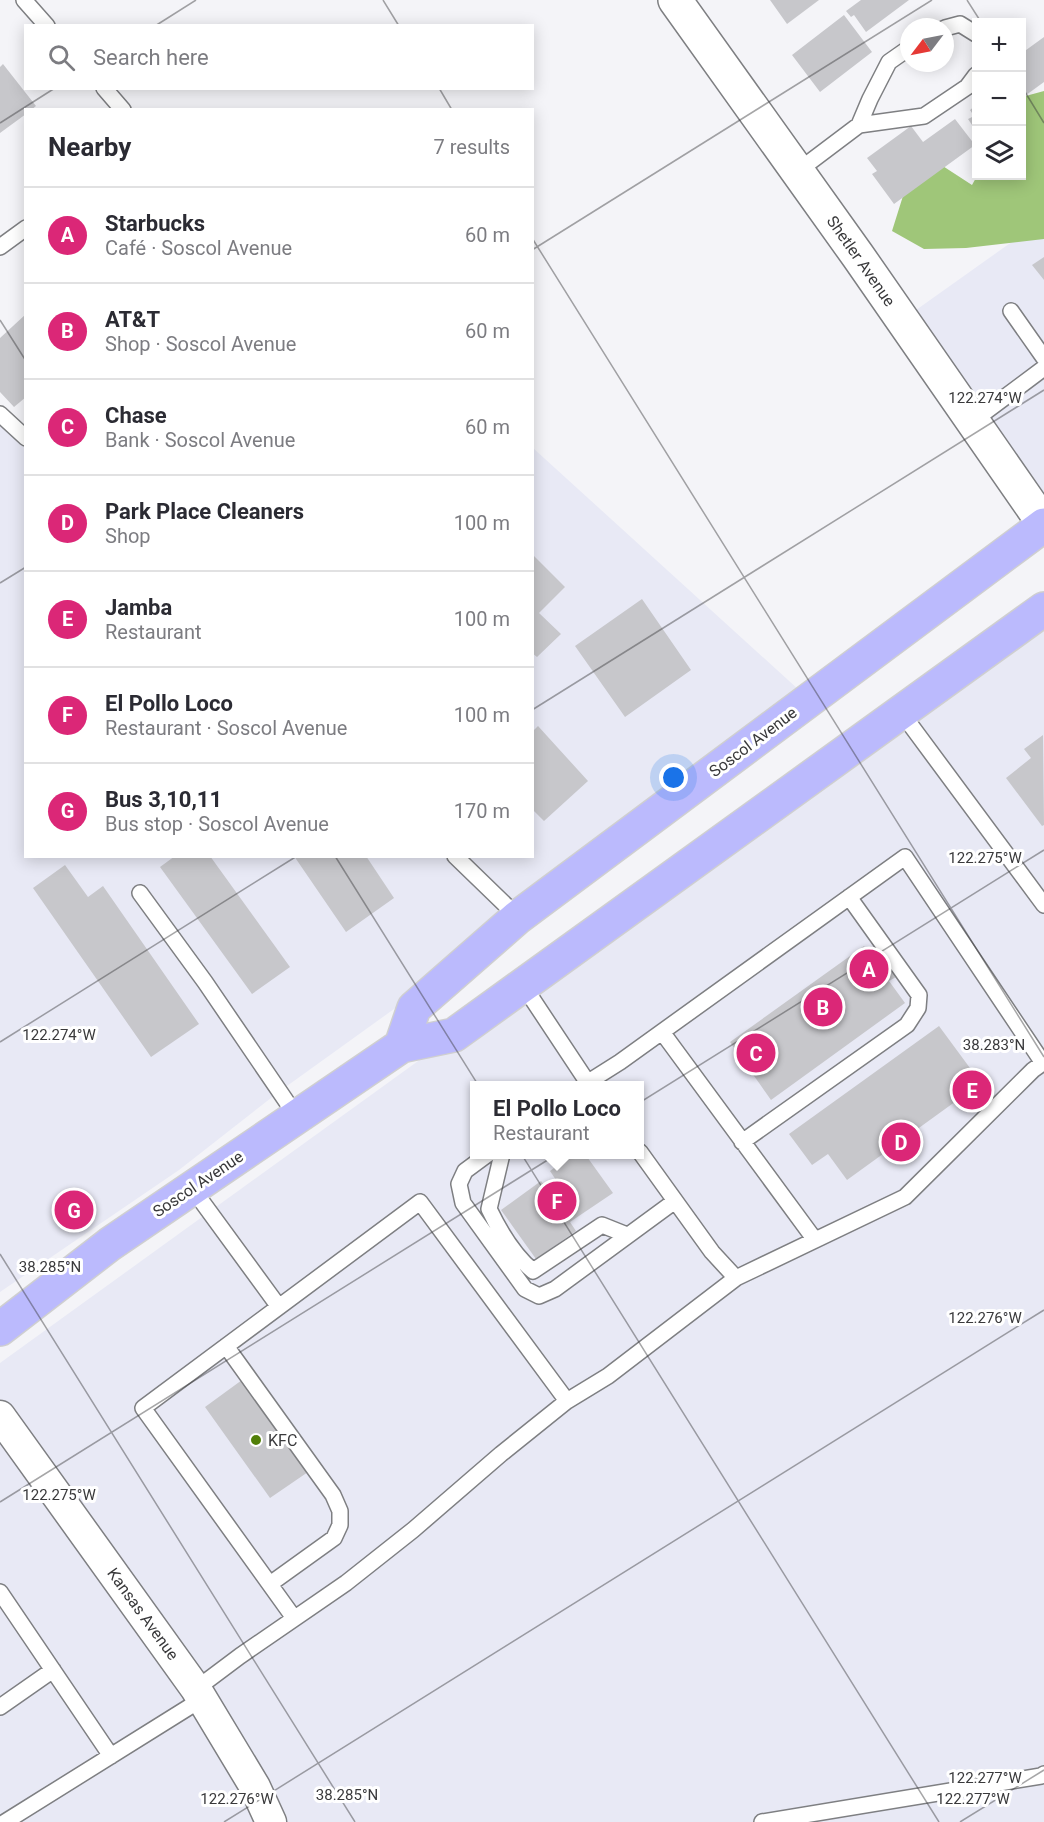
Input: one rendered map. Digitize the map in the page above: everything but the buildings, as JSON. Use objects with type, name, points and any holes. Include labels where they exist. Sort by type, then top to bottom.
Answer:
[{"type":"main road","name":"Soscol Avenue","points":[[401,1046],[414,1008],[518,917],[1044,525]]},
{"type":"main road","name":"Soscol Avenue","points":[[0,1329],[110,1244],[401,1046],[454,1035],[1044,609]]},
{"type":"street","name":"Shetler Avenue","points":[[675,0],[798,171],[1044,525]]},
{"type":"street","name":"Kansas Avenue","points":[[0,1416],[199,1694],[255,1787],[271,1822]]},
{"type":"lane","points":[[24,0],[45,24]]},
{"type":"lane","points":[[954,26],[960,24],[972,32]]},
{"type":"lane","points":[[860,125],[889,62],[900,54]]},
{"type":"lane","points":[[798,171],[860,125],[924,116],[967,87],[972,80]]},
{"type":"lane","points":[[106,90],[121,108]]},
{"type":"lane","points":[[0,247],[24,229]]},
{"type":"lane","points":[[1011,311],[1044,358]]},
{"type":"lane","points":[[973,421],[1044,368]]},
{"type":"lane","points":[[0,414],[24,436]]},
{"type":"lane","points":[[901,712],[1044,905]]},
{"type":"lane","points":[[5,1822],[111,1756],[199,1694],[294,1618],[346,1583],[413,1530],[567,1401],[608,1376],[736,1278],[906,1197],[1032,1070],[1044,1063],[905,857],[592,1081]]},
{"type":"lane","points":[[457,858],[518,917]]},
{"type":"lane","points":[[140,893],[205,982],[297,1117]]},
{"type":"lane","points":[[742,1142],[907,1025],[918,1008],[919,995],[849,897]]},
{"type":"lane","points":[[523,985],[585,1081]]},
{"type":"lane","points":[[662,1032],[815,1240]]},
{"type":"lane","points":[[482,1159],[465,1171],[459,1184],[463,1203],[525,1289],[539,1296],[555,1289],[675,1201]]},
{"type":"lane","points":[[501,1159],[489,1209],[504,1237],[533,1271],[602,1225],[627,1235]]},
{"type":"lane","points":[[644,1159],[712,1252],[736,1278]]},
{"type":"lane","points":[[192,1188],[279,1307]]},
{"type":"lane","points":[[294,1618],[143,1408],[420,1202],[567,1401]]},
{"type":"lane","points":[[226,1346],[333,1494],[340,1511],[340,1525],[334,1538],[270,1584]]},
{"type":"lane","points":[[0,1592],[111,1756]]},
{"type":"lane","points":[[0,1707],[53,1670]]},
{"type":"lane","points":[[762,1822],[1044,1774]]},
{"type":"shaded area","points":[[1044,219],[1044,524],[902,320]]},
{"type":"shaded area","points":[[0,414],[24,437],[24,858],[534,858],[534,449],[810,700],[426,986],[280,1091],[179,1170],[0,1292]]},
{"type":"shaded area","points":[[1044,609],[1044,1822],[0,1822],[0,1363]]},
{"type":"green space","points":[[1044,91],[1044,239],[966,248],[924,249],[892,231],[908,180],[932,159],[972,185],[975,180],[1026,180],[1026,96]]},
{"type":"place","name":"Starbucks","points":[[869,969]]},
{"type":"place","name":"AT&T","points":[[823,1007]]},
{"type":"place","name":"Chase","points":[[756,1053]]},
{"type":"place","name":"Jamba","points":[[972,1090]]},
{"type":"place","name":"Park Place Cleaners","points":[[901,1142]]},
{"type":"place","name":"El Pollo Loco","points":[[557,1201]]},
{"type":"place","name":"Bus 3,10,11","points":[[74,1210]]},
{"type":"place","name":"KFC","points":[[256,1440]]}]
